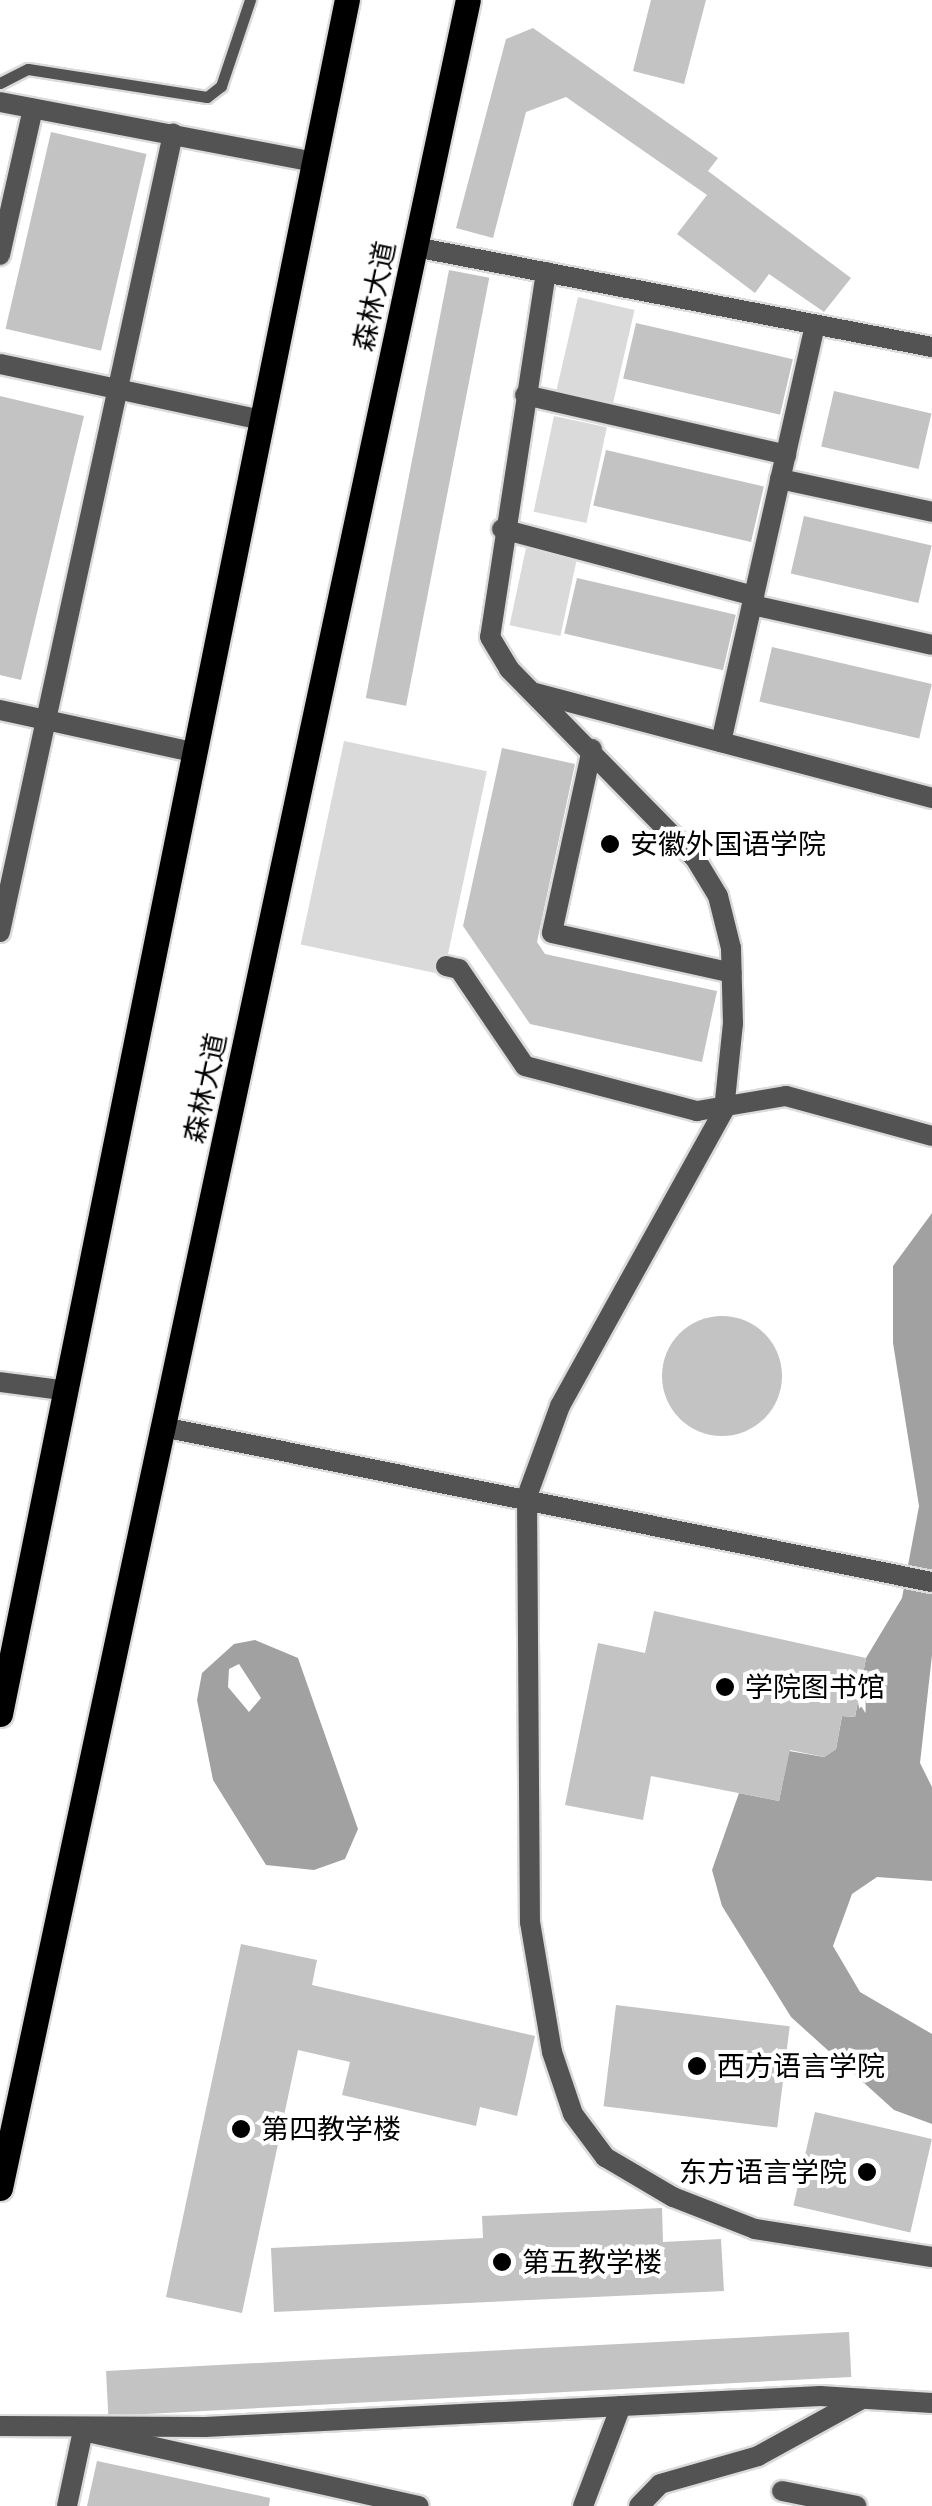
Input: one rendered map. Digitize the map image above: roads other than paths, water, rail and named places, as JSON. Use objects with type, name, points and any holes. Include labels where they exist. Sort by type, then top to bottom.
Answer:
[{"type":"main road","points":[[0,1714],[60,1390],[347,0]]},
{"type":"main road","name":"森林大道","points":[[0,2188],[468,0]]},
{"type":"street","points":[[0,102],[314,162]]},
{"type":"street","points":[[0,255],[33,108]]},
{"type":"street","points":[[0,932],[173,134]]},
{"type":"street","points":[[416,247],[932,348]]},
{"type":"street","points":[[546,272],[502,529],[490,637],[534,693],[695,858],[718,896],[732,973],[724,1110],[560,1406],[526,1496],[530,1922],[552,2052],[573,2114],[606,2157],[673,2197],[755,2229],[932,2257]]},
{"type":"street","points":[[721,742],[815,324]]},
{"type":"street","points":[[0,364],[260,420]]},
{"type":"street","points":[[525,394],[786,455]]},
{"type":"street","points":[[780,479],[932,512]]},
{"type":"street","points":[[502,529],[753,600],[932,645]]},
{"type":"street","points":[[534,693],[932,798]]},
{"type":"street","points":[[0,710],[192,752]]},
{"type":"street","points":[[592,749],[552,933],[732,973]]},
{"type":"street","points":[[446,966],[459,969],[525,1066],[724,1110],[786,1096],[932,1136]]},
{"type":"street","points":[[0,1382],[60,1390]]},
{"type":"street","points":[[163,1427],[526,1496],[932,1582]]},
{"type":"street","points":[[640,2506],[660,2484],[758,2456],[860,2400]]},
{"type":"street","points":[[0,2426],[84,2431],[621,2406],[860,2400],[932,2403]]},
{"type":"street","points":[[583,2506],[621,2406]]},
{"type":"street","points":[[84,2431],[411,2505]]},
{"type":"street","points":[[67,2506],[84,2431]]},
{"type":"street","points":[[782,2491],[857,2506]]},
{"type":"lane","points":[[0,83],[28,69],[207,97],[222,86],[250,0]]},
{"type":"place","name":"安徽外国语学院","points":[[610,844]]},
{"type":"place","name":"学院图书馆","points":[[725,1687]]},
{"type":"place","name":"西方语言学院","points":[[697,2066]]},
{"type":"place","name":"第四教学楼","points":[[241,2129]]},
{"type":"place","name":"东方语言学院","points":[[867,2172]]},
{"type":"place","name":"第五教学楼","points":[[502,2262]]}]
